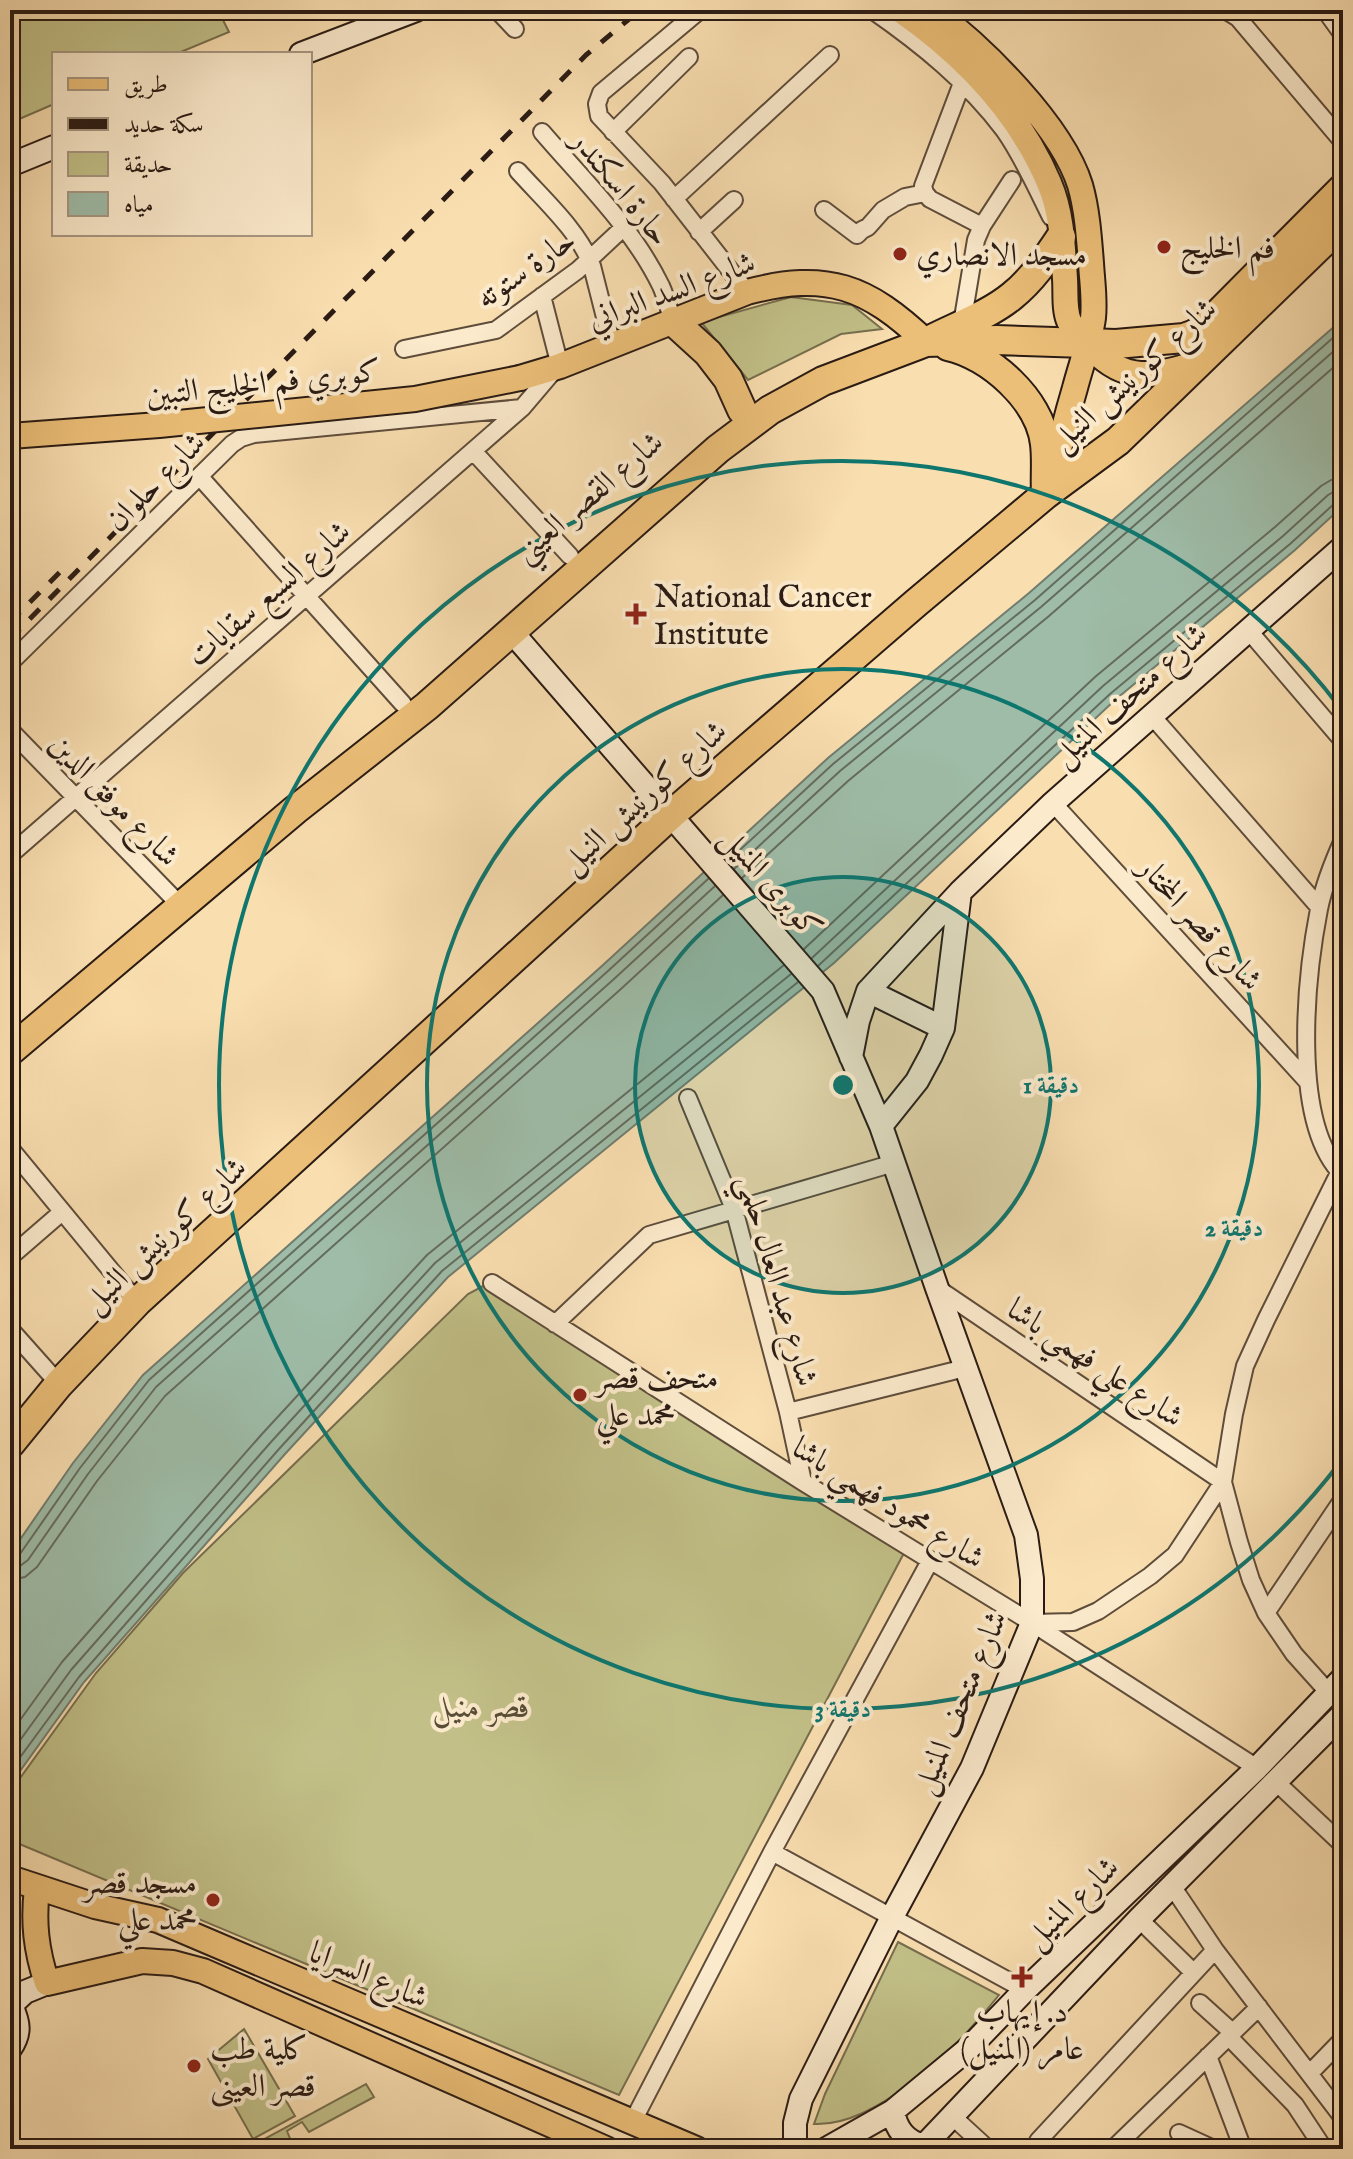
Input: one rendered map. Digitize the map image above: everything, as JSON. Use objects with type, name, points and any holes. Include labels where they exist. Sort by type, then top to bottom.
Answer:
[{"type":"highway","name":"شارع كورنيش النيل","points":[[1088,344],[1157,342],[1195,334],[1343,188]]},
{"type":"highway","name":"شارع كورنيش النيل","points":[[10,1444],[59,1384],[137,1302],[672,814],[1048,492],[1118,441],[1343,223]]},
{"type":"highway","points":[[918,344],[990,311],[1013,296],[1034,275],[1061,237]]},
{"type":"highway","points":[[673,321],[708,353],[728,379],[742,410]]},
{"type":"highway","name":"شارع القصر العيني","points":[[349,767],[403,704],[570,556],[742,410],[808,367],[864,347],[997,340],[1088,344]]},
{"type":"highway","points":[[918,344],[953,347],[978,358],[1001,373],[1020,392],[1035,416],[1045,441],[1048,492]]},
{"type":"highway","name":"شارع القصر العيني","points":[[10,1051],[349,767],[427,706],[718,449],[756,420],[823,381],[918,344]]},
{"type":"main road","points":[[900,10],[1046,126],[1067,157],[1080,185],[1089,235],[1094,310],[1088,344],[1048,492]]},
{"type":"main road","points":[[932,10],[961,32],[979,75],[1033,151],[1050,185],[1059,214],[1066,312],[1074,329],[1104,361],[1123,372],[1158,373],[1199,363]]},
{"type":"main road","name":"شارع السد البراني","points":[[520,378],[747,292],[774,285],[803,283],[854,290],[889,310],[918,344]]},
{"type":"main road","name":"كوبري فم الخليج التبين","points":[[10,436],[159,425],[415,399],[520,378]]},
{"type":"main road","name":"شارع السرايا","points":[[10,1878],[95,1906],[158,1920],[696,2149]]},
{"type":"main road","points":[[37,1888],[35,1939],[47,1983]]},
{"type":"main road","name":"شارع السرايا","points":[[47,1983],[142,1961],[173,1963],[203,1971],[606,2149]]},
{"type":"street","points":[[497,10],[515,29]]},
{"type":"street","points":[[700,10],[601,93],[596,110],[662,183],[747,292]]},
{"type":"street","points":[[872,10],[910,36],[979,75],[923,186],[930,199],[982,226]]},
{"type":"street","points":[[1225,10],[1238,18],[1343,142]]},
{"type":"street","points":[[1325,10],[1343,35]]},
{"type":"street","points":[[306,52],[413,11]]},
{"type":"street","points":[[674,199],[830,55]]},
{"type":"street","points":[[613,132],[689,57]]},
{"type":"street","name":"حارة اسكندر","points":[[542,132],[624,227],[647,260],[658,279],[673,321]]},
{"type":"street","points":[[10,165],[52,148]]},
{"type":"street","points":[[518,171],[577,238],[589,259],[612,345]]},
{"type":"street","points":[[962,324],[976,240],[1012,180]]},
{"type":"street","points":[[824,210],[857,235],[883,210],[905,197],[925,193]]},
{"type":"street","points":[[699,232],[734,200]]},
{"type":"street","name":"حارة ستوته","points":[[404,349],[496,330],[578,270],[624,227]]},
{"type":"street","points":[[542,296],[558,366]]},
{"type":"street","name":"شارع السبع سقايات","points":[[10,855],[522,408],[558,366]]},
{"type":"street","name":"شارع حلوان","points":[[10,663],[241,438],[254,434],[522,408]]},
{"type":"street","points":[[473,451],[570,556]]},
{"type":"street","points":[[200,477],[403,704]]},
{"type":"street","name":"شارع متحف المنيل","points":[[851,1059],[858,1021],[868,991],[960,892],[1053,803],[1343,547]]},
{"type":"street","points":[[511,631],[672,814]]},
{"type":"street","points":[[1249,631],[1343,741]]},
{"type":"street","points":[[1152,716],[1319,907]]},
{"type":"street","name":"شارع موفق الدين","points":[[10,730],[181,906]]},
{"type":"street","name":"شارع قصر المختار","points":[[1053,803],[1307,1081]]},
{"type":"street","name":"كوبرى المنيل","points":[[672,814],[823,991]]},
{"type":"street","points":[[1032,1623],[1073,1622],[1098,1611],[1150,1576],[1175,1555],[1223,1482],[1245,1366],[1342,1170],[1323,1144],[1312,1114],[1306,1039],[1319,907],[1343,840]]},
{"type":"street","points":[[881,1126],[917,1081],[943,1028],[960,892]]},
{"type":"street","name":"شارع متحف المنيل","points":[[795,2149],[795,2123],[801,2099],[892,1917],[972,1768],[1032,1623],[1032,1579],[1026,1535],[881,1126],[823,991]]},
{"type":"street","points":[[868,991],[943,1028]]},
{"type":"street","name":"شارع عبد العال حلمي","points":[[688,1098],[734,1209],[788,1412],[803,1482]]},
{"type":"street","points":[[10,1148],[137,1302]]},
{"type":"street","points":[[555,1324],[649,1235],[894,1163]]},
{"type":"street","points":[[10,1257],[62,1212]]},
{"type":"street","name":"شارع محمود فهمي باشا","points":[[492,1283],[1257,1768]]},
{"type":"street","name":"شارع علي فهمي باشا","points":[[937,1288],[1223,1482]]},
{"type":"street","points":[[10,1329],[59,1384]]},
{"type":"street","points":[[788,1412],[965,1368]]},
{"type":"street","points":[[1223,1482],[1243,1555],[1266,1613],[1294,1654],[1336,1685]]},
{"type":"street","points":[[1266,1613],[1341,1507]]},
{"type":"street","points":[[633,2121],[772,1852],[930,1561]]},
{"type":"street","name":"شارع المنيل","points":[[826,2149],[893,2111],[968,2049],[1025,1990],[1257,1768],[1336,1685]]},
{"type":"street","name":"شارع المنيل","points":[[922,2148],[1139,1919],[1343,1714]]},
{"type":"street","points":[[1276,1782],[1343,1845]]},
{"type":"street","points":[[772,1852],[1025,1990]]},
{"type":"street","points":[[1172,1886],[1215,1950],[1343,2118]]},
{"type":"street","points":[[1139,1919],[1193,1972]]},
{"type":"street","points":[[1038,2141],[1215,1950]]},
{"type":"street","name":"شارع السرايا","points":[[10,2049],[19,2032],[18,2020],[10,2006],[25,1992],[47,1983]]},
{"type":"street","points":[[1200,2003],[1295,2105],[1324,2149]]},
{"type":"street","points":[[1113,2149],[1259,2007]]},
{"type":"street","points":[[1310,2073],[1343,2039]]},
{"type":"street","points":[[1208,2056],[1242,2149]]},
{"type":"street","points":[[893,2111],[902,2134],[922,2148]]},
{"type":"street","points":[[952,2116],[988,2149]]},
{"type":"street","points":[[1179,2133],[1214,2149]]},
{"type":"green space","points":[[10,10],[218,10],[229,32],[181,52],[52,52],[52,105],[10,123]]},
{"type":"green space","points":[[791,297],[852,305],[882,329],[841,334],[748,380],[701,322]]},
{"type":"green space","name":"قصر منيل","points":[[487,1284],[905,1551],[619,2095],[10,1840],[10,1792],[96,1673],[183,1573],[468,1294]]},
{"type":"green space","points":[[898,1942],[999,1995],[963,2036],[917,2079],[865,2112],[839,2121],[814,2124],[825,2094]]},
{"type":"green space","points":[[244,2029],[295,2116],[253,2139],[208,2059]]},
{"type":"green space","points":[[366,2084],[374,2097],[309,2132],[302,2122],[287,2131],[291,2141],[277,2149],[246,2149]]},
{"type":"water","points":[[1343,319],[1343,506],[1295,550],[1115,700],[834,963],[448,1277],[285,1454],[84,1682],[10,1785],[10,1554],[73,1463],[143,1375],[603,965],[828,758],[1029,593]]},
{"type":"railway","points":[[10,639],[586,55],[640,10]]},
{"type":"railway","points":[[10,622],[61,571]]},
{"type":"place","name":"فم الخليج","points":[[1164,247]]},
{"type":"place","name":"مسجد الانصاري","points":[[900,254]]},
{"type":"place","name":"National Cancer Institute","points":[[636,614]]},
{"type":"place","name":"متحف قصر محمد علي","points":[[580,1395]]},
{"type":"place","name":"مسجد قصر محمد علي","points":[[213,1900]]},
{"type":"place","name":"د. إيهاب عامر (المنيل)","points":[[1022,1977]]},
{"type":"place","name":"كلية طب قصر العينى","points":[[194,2066]]}]
